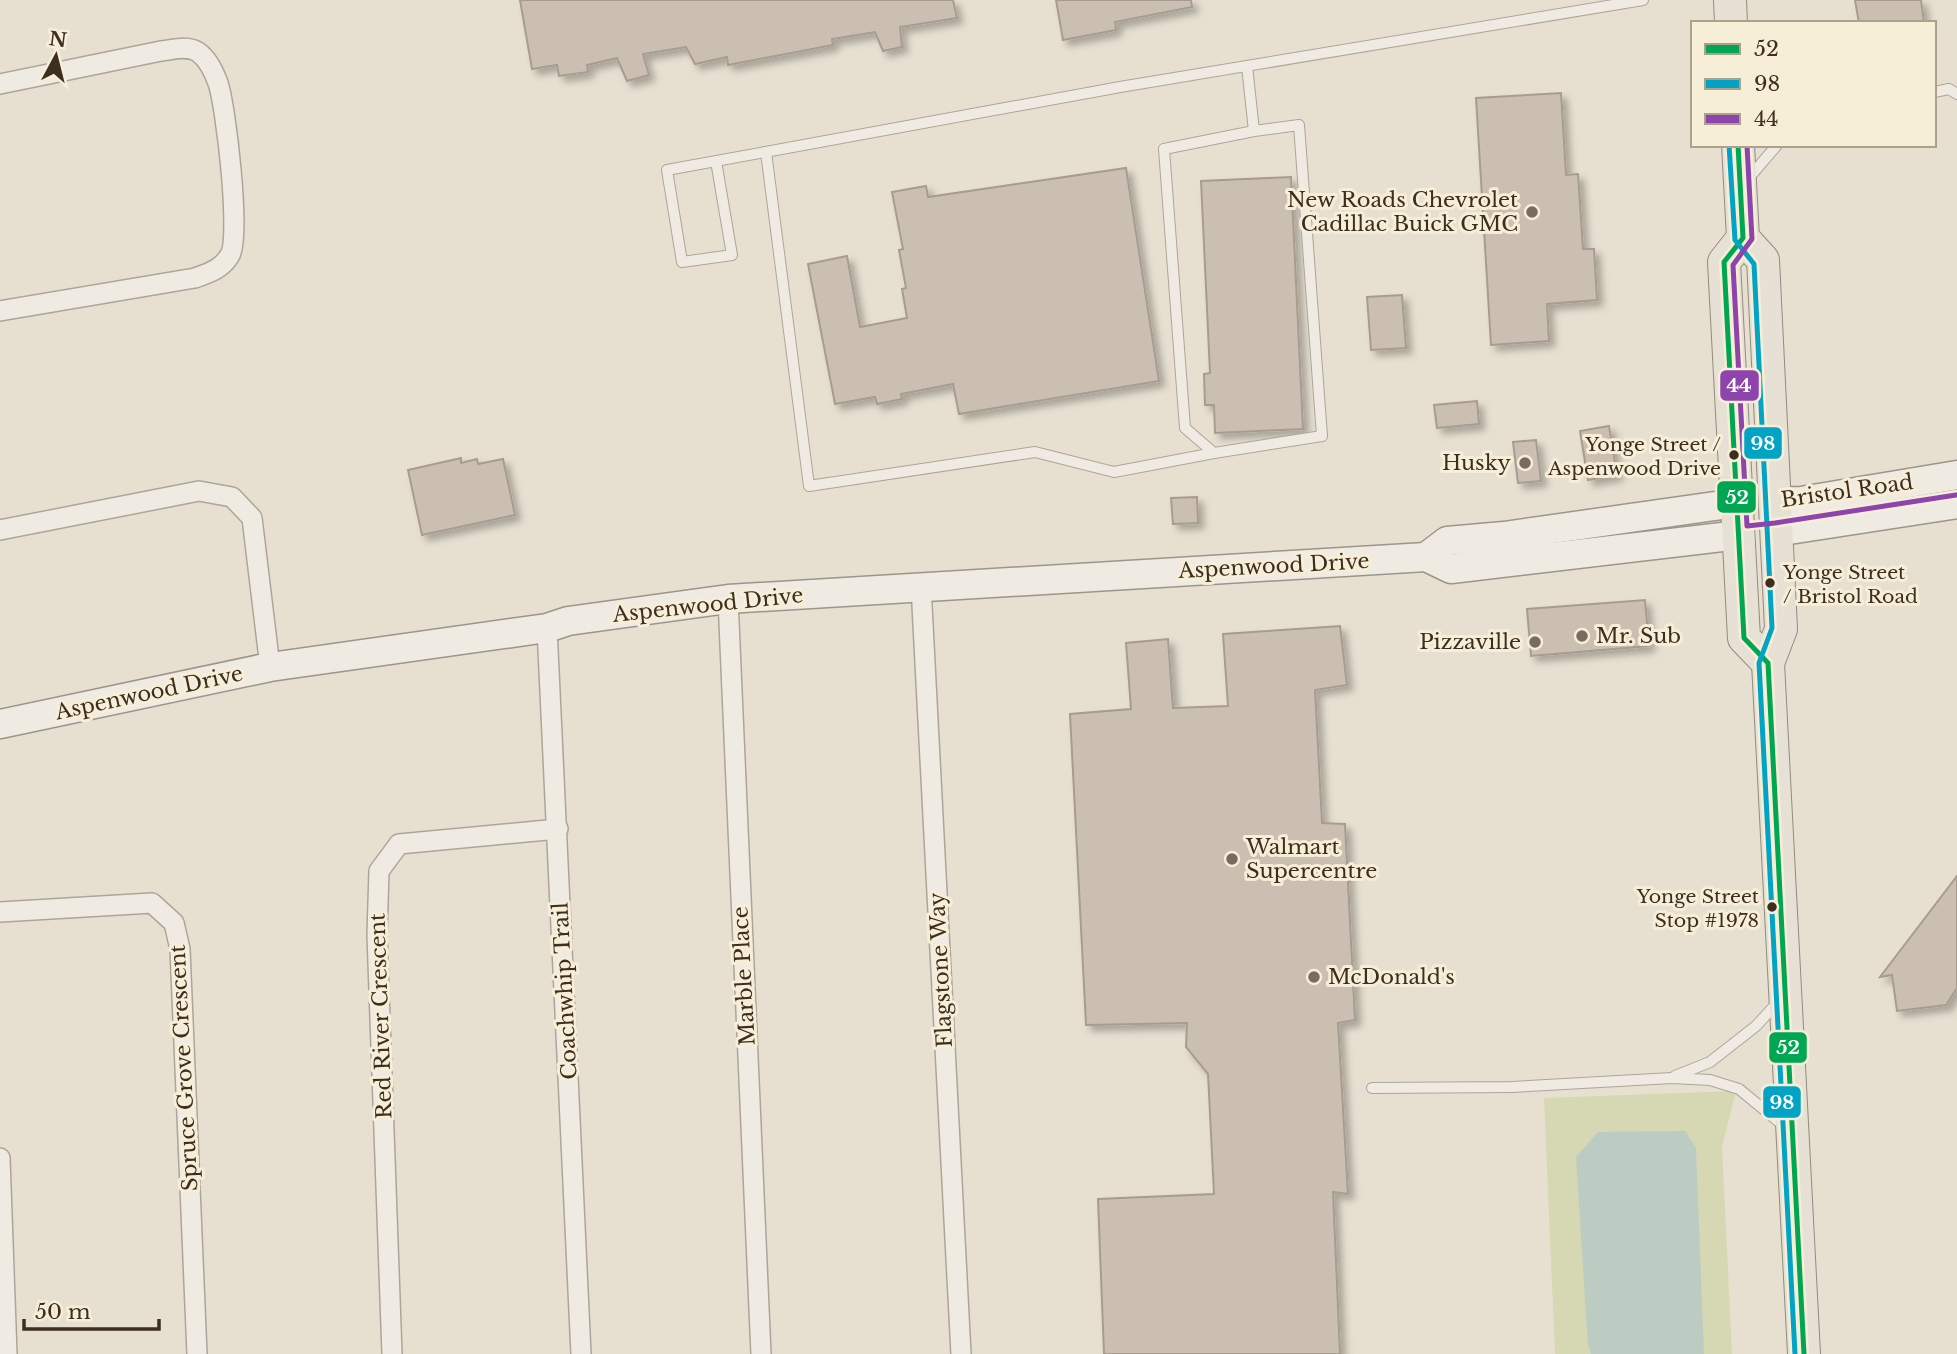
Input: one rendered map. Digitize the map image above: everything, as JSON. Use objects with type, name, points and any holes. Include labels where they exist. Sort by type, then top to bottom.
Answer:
[{"type":"main road","points":[[1730,0],[1731,21]]},
{"type":"main road","points":[[1738,147],[1743,238],[1763,260],[1781,629],[1768,663],[1804,1354]]},
{"type":"main road","points":[[1743,238],[1724,262],[1736,503],[1744,638],[1768,663]]},
{"type":"street","points":[[0,84],[161,51],[185,48],[197,51],[210,65],[219,84],[225,118],[234,243],[230,255],[215,271],[195,278],[0,311]]},
{"type":"street","name":"Bristol Road","points":[[1739,534],[1776,517],[1801,501],[1957,475]]},
{"type":"street","points":[[0,530],[199,491],[232,497],[252,518],[270,667]]},
{"type":"street","name":"Bristol Road","points":[[1736,503],[1776,517],[1957,504]]},
{"type":"street","name":"Aspenwood Drive","points":[[1426,557],[1447,541],[1504,536],[1736,503]]},
{"type":"street","name":"Aspenwood Drive","points":[[0,724],[270,667],[547,628],[568,621],[728,599],[1426,557],[1451,569],[1739,534]]},
{"type":"street","name":"Flagstone Way","points":[[921,586],[961,1354]]},
{"type":"street","name":"Marble Place","points":[[728,599],[761,1354]]},
{"type":"street","name":"Coachwhip Trail","points":[[547,628],[581,1354]]},
{"type":"street","name":"Red River Crescent","points":[[392,1354],[377,934],[379,871],[399,844],[558,829]]},
{"type":"street","name":"Spruce Grove Crescent","points":[[0,912],[152,903],[174,923],[180,949],[197,1354]]},
{"type":"street","points":[[0,1158],[7,1354]]},
{"type":"lane","points":[[716,161],[732,255],[682,262],[667,170],[716,161],[766,152],[1247,66],[1643,0]]},
{"type":"lane","points":[[1247,66],[1254,131]]},
{"type":"lane","points":[[1936,92],[1949,89],[1957,94]]},
{"type":"lane","points":[[766,152],[809,486],[1035,452],[1114,472],[1322,436],[1299,125],[1164,149],[1185,428],[1214,453]]},
{"type":"lane","points":[[1741,188],[1775,147]]},
{"type":"lane","points":[[1672,1077],[1710,1062],[1756,1026],[1785,994]]},
{"type":"lane","points":[[1372,1088],[1512,1087],[1672,1077],[1710,1080],[1739,1089],[1792,1134]]},
{"type":"green space","points":[[1736,1091],[1722,1147],[1732,1354],[1555,1354],[1544,1098]]},
{"type":"shaded area","points":[[1685,1131],[1696,1148],[1704,1354],[1591,1354],[1588,1345],[1576,1157],[1598,1132]]},
{"type":"building","points":[[520,0],[953,0],[957,18],[900,27],[902,47],[883,51],[875,32],[832,39],[833,45],[728,65],[727,57],[695,64],[686,47],[643,54],[649,75],[627,81],[617,58],[587,65],[588,72],[559,76],[557,65],[532,69]]},
{"type":"building","points":[[1056,0],[1191,0],[1192,7],[1115,22],[1116,30],[1063,40]]},
{"type":"building","points":[[1855,0],[1921,0],[1924,21],[1859,21]]},
{"type":"building","name":"New Roads Chevrolet Cadillac Buick GMC","points":[[1561,93],[1566,175],[1578,174],[1583,249],[1594,249],[1597,300],[1547,304],[1549,341],[1491,345],[1476,98]]},
{"type":"building","points":[[1126,168],[1159,381],[959,414],[953,384],[901,394],[902,399],[877,404],[875,397],[835,404],[808,264],[847,256],[860,327],[907,318],[902,289],[906,288],[899,250],[903,249],[892,192],[926,186],[928,197]]},
{"type":"building","points":[[1291,177],[1303,429],[1215,433],[1214,405],[1205,405],[1204,374],[1210,373],[1201,181]]},
{"type":"building","points":[[1402,295],[1406,348],[1371,350],[1367,297]]},
{"type":"building","points":[[1477,401],[1479,424],[1437,428],[1434,405]]},
{"type":"building","points":[[1609,426],[1617,475],[1588,480],[1580,431]]},
{"type":"building","points":[[1536,440],[1541,481],[1518,483],[1513,442]]},
{"type":"building","points":[[461,458],[461,463],[477,459],[478,464],[503,459],[515,515],[422,535],[408,470]]},
{"type":"building","points":[[1197,497],[1198,523],[1173,524],[1171,498]]},
{"type":"building","points":[[1645,600],[1649,646],[1531,656],[1527,609]]},
{"type":"building","points":[[1340,626],[1347,685],[1315,690],[1322,823],[1345,824],[1355,1020],[1338,1023],[1348,1194],[1333,1192],[1340,1354],[1104,1354],[1098,1199],[1214,1194],[1208,1074],[1186,1047],[1187,1023],[1086,1025],[1070,714],[1131,709],[1126,643],[1168,639],[1173,708],[1228,706],[1223,634]]},
{"type":"building","points":[[1957,876],[1957,988],[1946,1005],[1897,1011],[1892,975],[1880,977]]},
{"type":"transit line","name":"98","points":[[1729,147],[1735,240],[1754,264],[1772,628],[1759,663],[1795,1354]]},
{"type":"transit line","name":"52","points":[[1738,147],[1743,238],[1724,262],[1744,638],[1768,663],[1804,1354]]},
{"type":"transit line","name":"44","points":[[1747,147],[1752,239],[1733,265],[1747,526],[1956,495]]},
{"type":"place","name":"New Roads Chevrolet Cadillac Buick GMC","points":[[1532,212]]},
{"type":"place","name":"Yonge Street / Aspenwood Drive","points":[[1734,455]]},
{"type":"place","name":"Husky","points":[[1525,463]]},
{"type":"place","name":"Yonge Street / Bristol Road","points":[[1770,583]]},
{"type":"place","name":"Mr. Sub","points":[[1582,636]]},
{"type":"place","name":"Pizzaville","points":[[1535,642]]},
{"type":"place","name":"Walmart Supercentre","points":[[1232,859]]},
{"type":"place","name":"Yonge Street Stop #1978","points":[[1772,907]]},
{"type":"place","name":"McDonald's","points":[[1314,977]]}]
